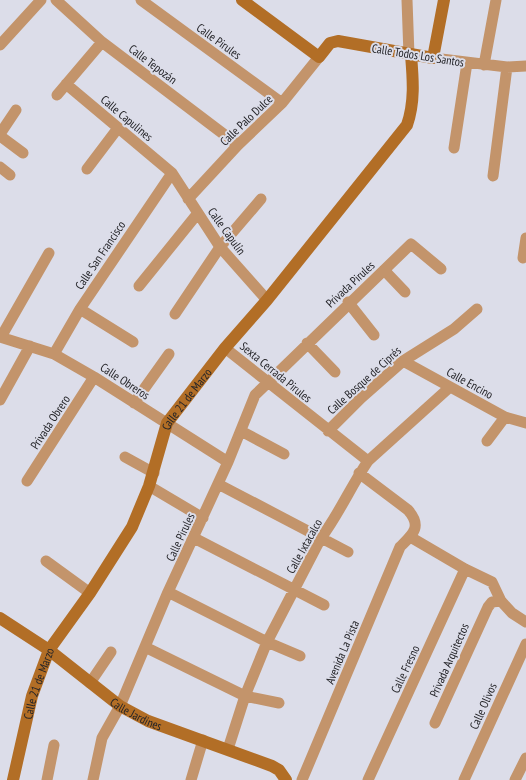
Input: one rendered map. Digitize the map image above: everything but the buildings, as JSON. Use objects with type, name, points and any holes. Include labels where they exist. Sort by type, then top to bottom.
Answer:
[{"type":"street","points":[[0,45],[41,0]]},
{"type":"street","name":"Calle Tepozán","points":[[56,0],[102,42],[238,145]]},
{"type":"street","name":"Calle Pirules","points":[[141,0],[282,103]]},
{"type":"street","points":[[242,0],[319,57]]},
{"type":"street","name":"Calle 21 de Marzo","points":[[13,780],[32,696],[49,650],[90,593],[132,527],[150,486],[167,423],[225,348],[267,300],[407,125],[412,110],[414,84],[410,55],[407,0]]},
{"type":"street","points":[[433,58],[444,0]]},
{"type":"street","points":[[484,65],[496,0]]},
{"type":"street","name":"Calle Todos Los Santos","points":[[319,57],[330,43],[338,41],[410,55],[466,63],[507,67],[526,66]]},
{"type":"street","points":[[57,95],[102,42]]},
{"type":"street","name":"Calle Palo Dulce","points":[[188,199],[238,145],[282,103],[319,57]]},
{"type":"street","points":[[454,148],[466,63]]},
{"type":"street","points":[[493,176],[507,67]]},
{"type":"street","name":"Calle Capulines","points":[[66,84],[172,173]]},
{"type":"street","points":[[16,110],[0,135],[23,153]]},
{"type":"street","points":[[87,169],[118,128]]},
{"type":"street","points":[[0,167],[10,175]]},
{"type":"street","name":"Calle Capulín","points":[[172,173],[220,247],[267,300]]},
{"type":"street","name":"Calle San Francisco","points":[[54,354],[80,309],[172,173]]},
{"type":"street","points":[[176,314],[220,247],[261,199]]},
{"type":"street","points":[[139,286],[198,213]]},
{"type":"street","points":[[523,258],[526,238]]},
{"type":"street","name":"Privada Pirules","points":[[267,382],[348,302],[411,244],[441,269]]},
{"type":"street","points":[[1,337],[49,253]]},
{"type":"street","points":[[384,270],[405,292]]},
{"type":"street","points":[[348,302],[374,335]]},
{"type":"street","points":[[80,309],[133,342]]},
{"type":"street","name":"Calle Bosque de Ciprés","points":[[328,431],[360,398],[403,361],[454,329],[477,309]]},
{"type":"street","name":"Calle Obreros","points":[[1,337],[54,354],[94,377],[228,462]]},
{"type":"street","points":[[307,344],[335,372]]},
{"type":"street","points":[[0,400],[30,346]]},
{"type":"street","name":"Sexta Cerrada Pirules","points":[[225,348],[328,431],[368,461]]},
{"type":"street","points":[[134,403],[169,354]]},
{"type":"street","name":"Calle Encino","points":[[403,361],[505,417],[526,423]]},
{"type":"street","name":"Privada Obrero","points":[[27,481],[94,377]]},
{"type":"street","name":"Calle Pirules","points":[[93,780],[102,738],[120,706],[168,592],[228,462],[255,395],[267,382]]},
{"type":"street","name":"Calle Ixtacalco","points":[[228,749],[245,696],[267,642],[321,538],[329,527],[359,473],[368,461],[450,387]]},
{"type":"street","points":[[487,441],[505,417]]},
{"type":"street","points":[[241,431],[284,454]]},
{"type":"street","points":[[125,457],[154,473]]},
{"type":"street","points":[[359,473],[414,516],[415,524],[412,538],[465,569],[492,582],[501,601],[512,613],[526,622]]},
{"type":"street","points":[[218,484],[348,552]]},
{"type":"street","points":[[150,486],[203,518]]},
{"type":"street","points":[[194,538],[324,605]]},
{"type":"street","name":"Avenida La Pista","points":[[302,780],[400,547],[412,538]]},
{"type":"street","points":[[46,561],[90,593]]},
{"type":"street","name":"Calle Fresno","points":[[368,780],[465,569]]},
{"type":"street","points":[[168,592],[267,642],[300,656]]},
{"type":"street","name":"Privada Arquitectos","points":[[434,724],[488,606],[492,602],[501,601]]},
{"type":"street","name":"Calle Jardines","points":[[0,618],[49,650],[120,706],[148,720],[272,766],[279,770],[286,780]]},
{"type":"street","name":"Calle Olivos","points":[[464,780],[526,644]]},
{"type":"street","points":[[145,647],[245,696],[279,703]]},
{"type":"street","points":[[90,682],[111,652]]},
{"type":"street","points":[[191,780],[204,740]]},
{"type":"street","points":[[47,780],[54,745]]},
{"type":"street","points":[[516,780],[526,758]]}]
